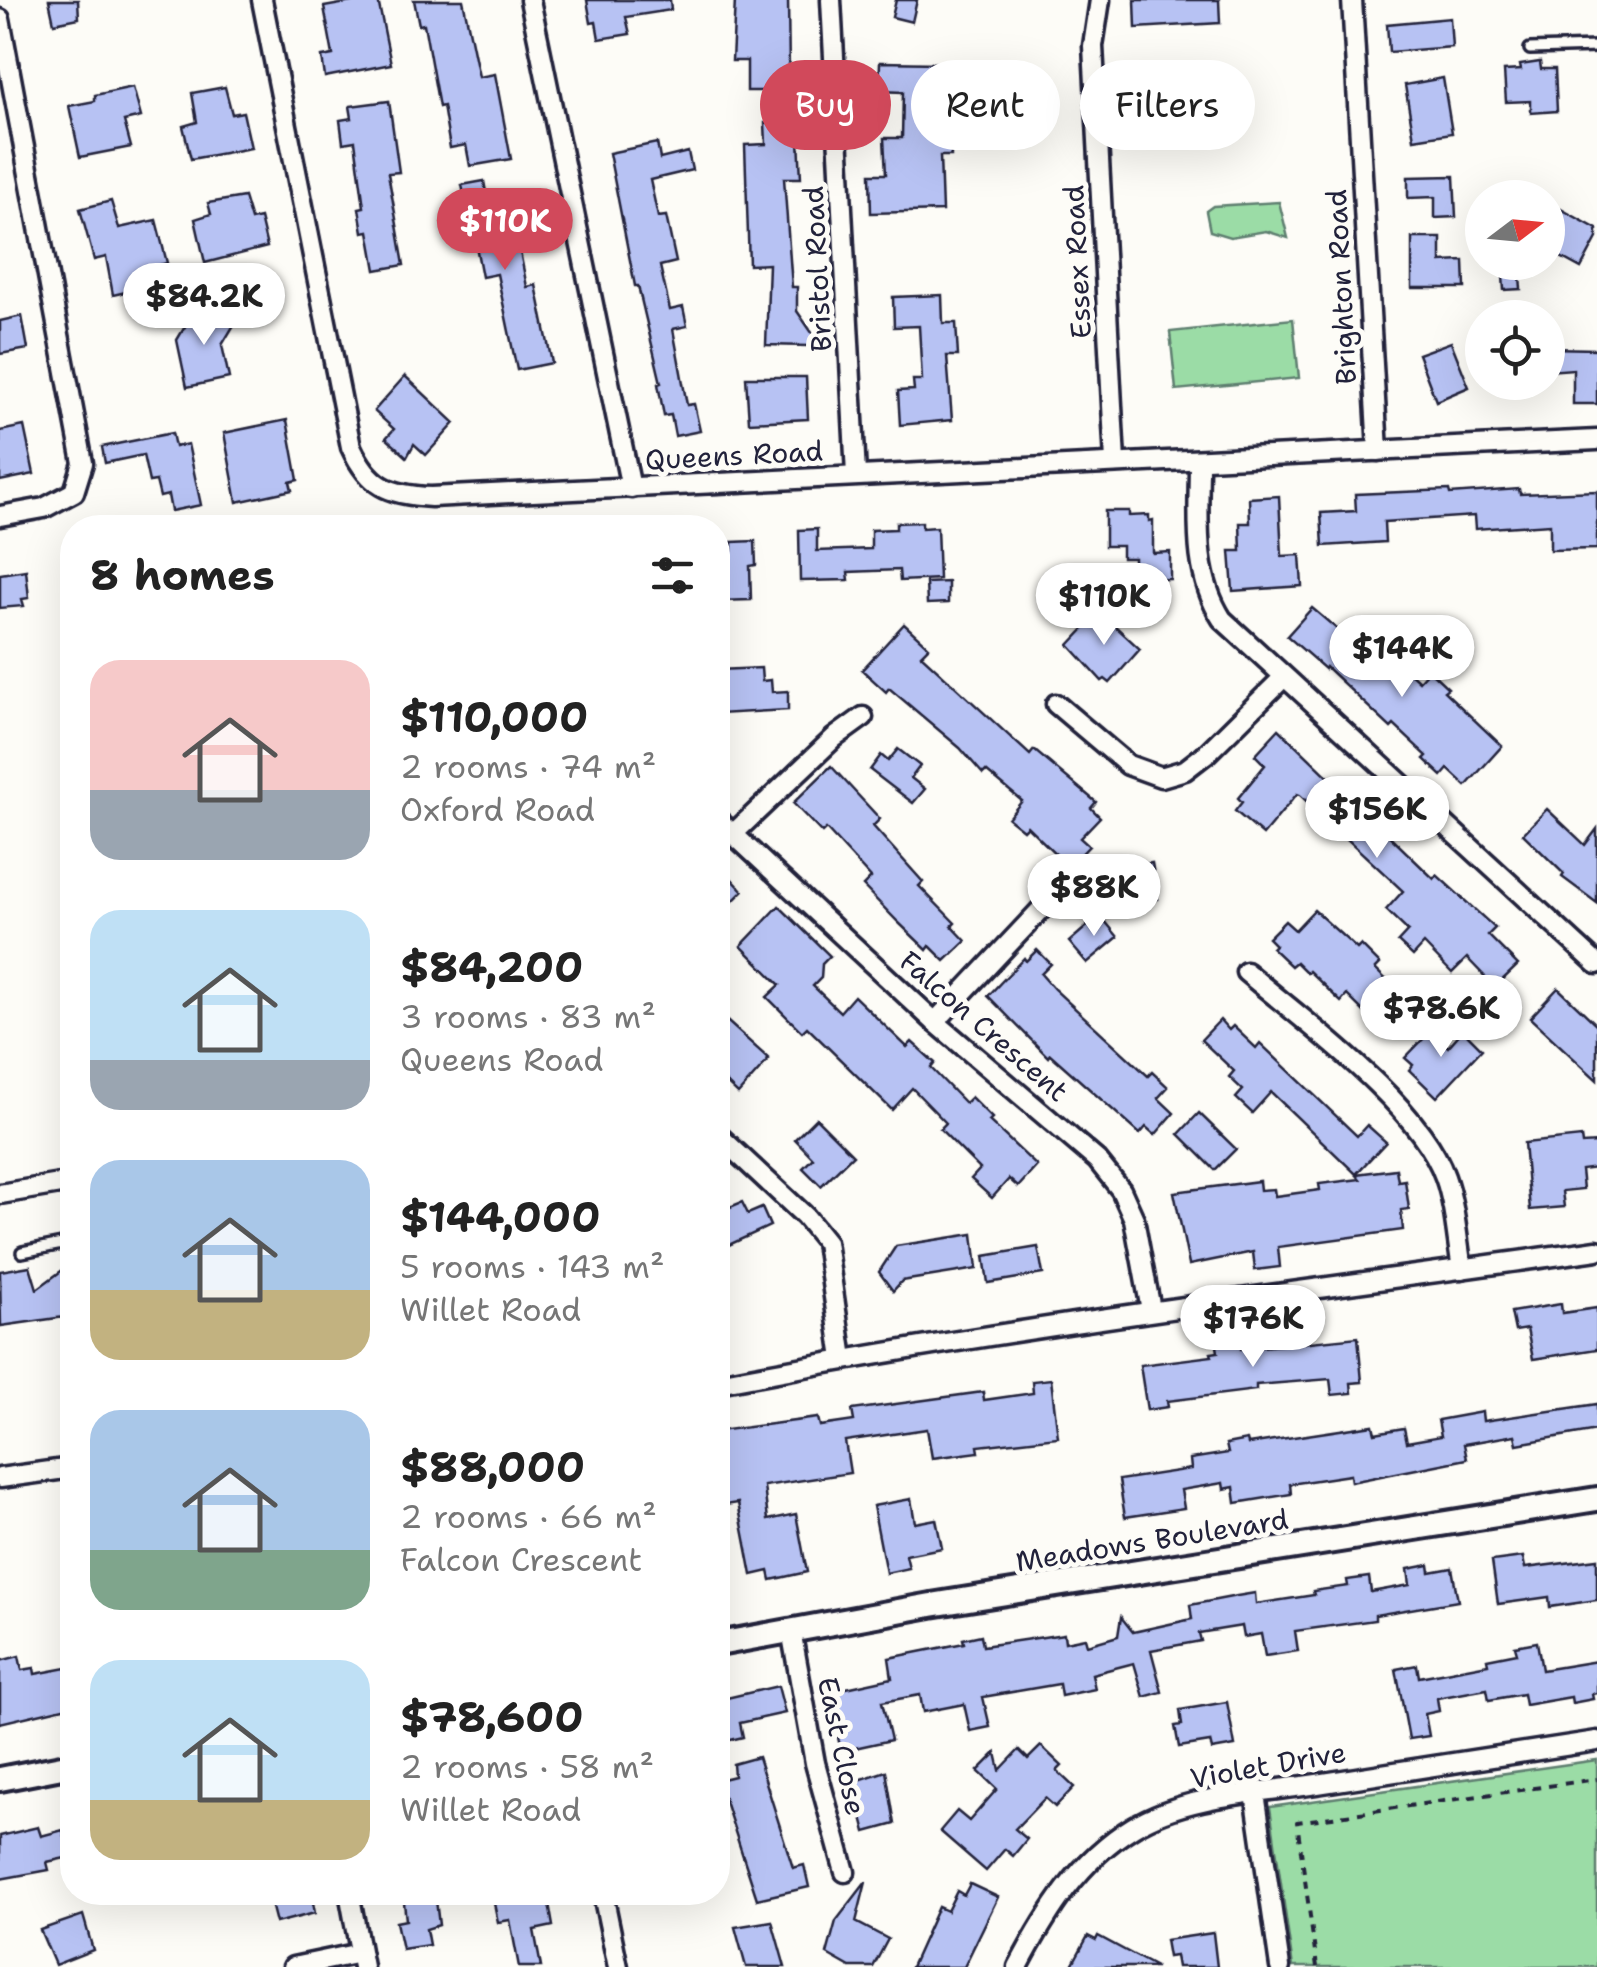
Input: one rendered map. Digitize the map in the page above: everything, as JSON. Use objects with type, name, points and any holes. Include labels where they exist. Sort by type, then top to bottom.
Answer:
[{"type":"street","name":"Queens Road","points":[[262,0],[351,447],[360,468],[381,488],[412,496],[631,488],[1597,440]]},
{"type":"street","points":[[530,0],[631,488]]},
{"type":"street","name":"Bristol Road","points":[[831,0],[856,475]]},
{"type":"street","name":"Essex Road","points":[[1100,0],[1092,46],[1115,462]]},
{"type":"street","name":"Brighton Road","points":[[1352,0],[1378,451]]},
{"type":"street","points":[[0,19],[84,464],[74,492],[44,508],[0,516]]},
{"type":"street","points":[[1199,462],[1200,564],[1207,596],[1222,620],[1597,964]]},
{"type":"street","points":[[1056,704],[1128,766],[1161,778],[1184,770],[1207,753],[1284,677]]},
{"type":"street","points":[[733,834],[834,738],[863,717]]},
{"type":"street","name":"Falcon Crescent","points":[[730,831],[934,1022],[1097,1160],[1121,1190],[1134,1219],[1151,1310]]},
{"type":"street","points":[[934,1022],[1048,901]]},
{"type":"street","points":[[1246,972],[1347,1058],[1418,1126],[1445,1177],[1462,1269]]},
{"type":"street","points":[[730,1146],[806,1216],[826,1242],[844,1359]]},
{"type":"street","points":[[0,1194],[60,1184]]},
{"type":"street","points":[[730,1381],[1151,1310],[1597,1250]]},
{"type":"street","points":[[0,1478],[60,1470]]},
{"type":"street","name":"Meadows Boulevard","points":[[730,1642],[1597,1498]]},
{"type":"street","name":"East Close","points":[[791,1630],[815,1763],[844,1872]]},
{"type":"street","name":"Violet Drive","points":[[1018,1967],[1060,1894],[1087,1864],[1121,1835],[1172,1810],[1255,1793],[1597,1741]]},
{"type":"street","points":[[0,1779],[60,1767]]},
{"type":"street","points":[[1255,1793],[1280,1967]]},
{"type":"street","points":[[292,1967],[361,1960],[351,1905]]},
{"type":"street","points":[[605,1905],[618,1967]]},
{"type":"lane","points":[[1530,49],[1597,47]]},
{"type":"lane","points":[[22,1252],[60,1244]]},
{"type":"path","points":[[1318,1967],[1296,1822],[1597,1779]]},
{"type":"green space","points":[[1279,202],[1288,238],[1266,231],[1230,237],[1210,231],[1206,211],[1213,206]]},
{"type":"green space","points":[[1293,319],[1299,378],[1176,390],[1170,332]]},
{"type":"green space","points":[[1597,1760],[1597,1967],[1293,1967],[1270,1807]]},
{"type":"building","points":[[49,0],[78,0],[79,18],[54,23]]},
{"type":"building","points":[[378,0],[391,64],[325,77],[322,57],[333,55],[324,7]]},
{"type":"building","points":[[414,0],[463,0],[479,77],[495,74],[511,159],[470,166],[466,145],[450,148],[424,24],[419,25]]},
{"type":"building","points":[[587,0],[670,0],[671,10],[626,17],[630,34],[599,39]]},
{"type":"building","points":[[735,0],[788,0],[789,60],[760,60],[760,91],[747,91],[747,61],[732,61]]},
{"type":"building","points":[[896,0],[917,0],[912,22],[892,17]]},
{"type":"building","points":[[1135,0],[1219,0],[1220,23],[1136,28]]},
{"type":"building","points":[[1450,18],[1452,47],[1389,52],[1387,24]]},
{"type":"building","points":[[891,62],[911,63],[911,150],[951,150],[951,156],[940,156],[942,211],[871,213],[870,174],[886,174],[885,150],[891,150],[891,138],[902,138],[903,92],[891,92]]},
{"type":"building","points":[[1540,62],[1541,69],[1555,69],[1557,111],[1531,113],[1531,101],[1506,102],[1504,71],[1521,70],[1520,65]]},
{"type":"building","points":[[1443,78],[1452,133],[1414,139],[1405,85]]},
{"type":"building","points":[[133,87],[141,117],[124,121],[131,147],[80,157],[69,106],[95,101],[95,95]]},
{"type":"building","points":[[225,87],[232,114],[243,112],[251,148],[191,159],[183,126],[197,122],[192,93]]},
{"type":"building","points":[[389,101],[399,172],[388,173],[404,265],[376,270],[369,231],[363,232],[359,208],[364,207],[355,141],[343,143],[340,120],[352,118],[350,106]]},
{"type":"building","points":[[657,143],[660,159],[688,152],[692,170],[650,180],[658,217],[666,216],[676,262],[660,266],[670,310],[683,307],[687,326],[673,329],[687,405],[694,404],[700,431],[675,436],[671,415],[664,416],[658,384],[661,383],[635,286],[609,153]]},
{"type":"building","points":[[760,144],[760,150],[800,150],[801,178],[784,178],[792,287],[797,287],[797,311],[817,340],[808,346],[766,345],[769,264],[749,265],[745,145]]},
{"type":"building","points":[[1454,176],[1456,217],[1435,218],[1435,197],[1408,198],[1408,177]]},
{"type":"building","points":[[484,181],[489,210],[511,206],[527,287],[536,285],[552,363],[517,370],[497,274],[482,277],[476,246],[461,249],[454,216],[468,213],[462,185]]},
{"type":"building","points":[[244,197],[251,220],[260,218],[267,247],[205,263],[195,219],[211,214],[208,203]]},
{"type":"building","points":[[111,201],[119,228],[156,220],[167,263],[160,265],[164,283],[113,295],[106,257],[94,260],[80,209]]},
{"type":"building","points":[[1565,211],[1597,229],[1597,238],[1581,268],[1565,259]]},
{"type":"building","points":[[1412,238],[1441,238],[1441,262],[1464,261],[1465,288],[1412,288]]},
{"type":"building","points":[[1503,280],[1520,280],[1521,289],[1504,290]]},
{"type":"building","points":[[942,295],[943,323],[956,323],[958,356],[947,356],[952,420],[900,425],[898,391],[914,390],[913,380],[922,380],[919,326],[894,327],[893,297]]},
{"type":"building","points":[[196,308],[208,309],[234,325],[222,345],[229,378],[187,387],[177,340]]},
{"type":"building","points":[[22,316],[28,349],[0,354],[0,321]]},
{"type":"building","points":[[1451,342],[1465,377],[1465,389],[1436,401],[1418,354]]},
{"type":"building","points":[[1565,348],[1597,349],[1597,404],[1573,404],[1573,369],[1565,370]]},
{"type":"building","points":[[405,376],[455,423],[426,455],[414,444],[407,457],[386,438],[394,429],[374,411]]},
{"type":"building","points":[[746,377],[806,377],[808,419],[749,422]]},
{"type":"building","points":[[287,420],[298,480],[290,482],[292,490],[237,502],[224,433]]},
{"type":"building","points":[[24,426],[34,474],[0,481],[0,431]]},
{"type":"building","points":[[172,433],[175,447],[188,444],[201,505],[171,511],[168,495],[160,497],[156,481],[149,482],[143,455],[105,463],[102,447]]},
{"type":"building","points":[[1519,489],[1520,494],[1597,491],[1597,549],[1550,550],[1550,524],[1475,529],[1474,516],[1384,522],[1385,542],[1323,546],[1321,513],[1356,511],[1355,494]]},
{"type":"building","points":[[1279,496],[1282,556],[1300,555],[1302,586],[1233,591],[1230,551],[1241,551],[1240,523],[1250,523],[1249,498]]},
{"type":"building","points":[[1105,511],[1149,515],[1149,521],[1153,520],[1153,553],[1170,552],[1170,579],[1134,580],[1134,558],[1122,558],[1122,546],[1105,546]]},
{"type":"building","points":[[922,522],[922,528],[937,527],[939,579],[900,581],[899,570],[848,572],[849,580],[800,581],[799,530],[817,529],[817,551],[871,549],[871,530],[896,529],[896,523]]},
{"type":"building","points":[[755,541],[756,565],[750,566],[751,600],[730,601],[732,542]]},
{"type":"building","points":[[26,570],[29,598],[22,599],[24,606],[0,608],[0,574]]},
{"type":"building","points":[[948,582],[948,603],[927,604],[926,583]]},
{"type":"building","points":[[1312,608],[1383,668],[1393,657],[1419,681],[1429,670],[1448,688],[1444,691],[1502,746],[1466,786],[1448,769],[1442,776],[1394,725],[1391,728],[1287,636]]},
{"type":"building","points":[[1100,612],[1140,649],[1110,683],[1102,681],[1069,645]]},
{"type":"building","points":[[904,624],[929,647],[921,655],[1030,755],[1034,750],[1096,802],[1091,808],[1100,817],[1080,838],[1089,846],[1069,867],[1027,826],[1023,830],[1008,818],[1022,801],[986,771],[983,774],[960,748],[862,670]]},
{"type":"building","points":[[761,668],[762,681],[771,680],[772,692],[788,691],[788,710],[730,713],[730,669]]},
{"type":"building","points":[[1279,729],[1434,879],[1437,875],[1495,928],[1488,935],[1518,965],[1495,987],[1467,958],[1452,973],[1424,944],[1413,956],[1398,942],[1408,931],[1386,910],[1403,891],[1300,795],[1263,835],[1235,811],[1242,802],[1238,798],[1265,765],[1255,755]]},
{"type":"building","points":[[898,749],[920,766],[911,778],[925,789],[913,803],[870,770],[881,755],[888,761]]},
{"type":"building","points":[[831,766],[880,819],[873,826],[923,882],[919,886],[955,923],[952,926],[966,941],[945,961],[930,946],[927,950],[863,886],[871,878],[826,829],[822,833],[793,803]]},
{"type":"building","points":[[1547,809],[1585,845],[1597,829],[1597,903],[1562,877],[1564,874],[1523,834]]},
{"type":"building","points":[[1152,863],[1158,899],[1114,906],[1108,870]]},
{"type":"building","points":[[730,877],[743,891],[730,904]]},
{"type":"building","points":[[779,906],[830,956],[822,964],[821,978],[813,986],[840,1012],[854,996],[907,1047],[912,1042],[935,1063],[931,1068],[965,1103],[971,1097],[992,1118],[989,1121],[1037,1166],[1018,1187],[1009,1179],[992,1198],[971,1179],[980,1169],[940,1129],[946,1123],[912,1088],[892,1110],[807,1027],[802,1032],[767,997],[780,985],[741,946]]},
{"type":"building","points":[[1314,910],[1357,949],[1361,945],[1380,964],[1375,969],[1405,998],[1378,1026],[1347,995],[1341,1002],[1309,971],[1296,962],[1291,966],[1272,948],[1275,945],[1268,938],[1285,921],[1295,930]]},
{"type":"building","points":[[1100,915],[1118,937],[1087,963],[1069,942]]},
{"type":"building","points":[[1037,950],[1051,964],[1041,974],[1054,989],[1148,1076],[1152,1072],[1168,1087],[1158,1098],[1174,1113],[1155,1135],[1146,1127],[1140,1134],[1050,1054],[1048,1057],[988,996],[1024,958],[1026,961]]},
{"type":"building","points":[[1558,988],[1597,1025],[1597,1080],[1530,1018]]},
{"type":"building","points":[[1220,1020],[1229,1030],[1233,1026],[1256,1048],[1260,1043],[1357,1136],[1367,1125],[1386,1142],[1356,1174],[1271,1092],[1252,1113],[1236,1098],[1243,1090],[1229,1077],[1234,1071],[1201,1040]]},
{"type":"building","points":[[730,1024],[769,1059],[738,1094],[730,1086]]},
{"type":"building","points":[[1463,1030],[1482,1049],[1437,1097],[1409,1070],[1413,1065],[1405,1058],[1431,1031],[1448,1047]]},
{"type":"building","points":[[1199,1113],[1236,1149],[1215,1170],[1179,1134]]},
{"type":"building","points":[[816,1118],[853,1155],[821,1186],[803,1168],[813,1158],[795,1139]]},
{"type":"building","points":[[1581,1137],[1582,1144],[1597,1143],[1597,1168],[1581,1170],[1583,1189],[1562,1191],[1564,1207],[1530,1210],[1524,1143]]},
{"type":"building","points":[[1396,1169],[1398,1181],[1405,1180],[1409,1209],[1401,1210],[1403,1230],[1278,1247],[1280,1267],[1255,1270],[1253,1252],[1189,1265],[1174,1192],[1259,1181],[1260,1190],[1274,1189],[1275,1196],[1320,1190],[1319,1184]]},
{"type":"building","points":[[742,1202],[748,1214],[762,1208],[770,1226],[730,1244],[730,1207]]},
{"type":"building","points":[[973,1234],[977,1269],[902,1281],[893,1291],[879,1272],[896,1246]]},
{"type":"building","points":[[1038,1247],[1043,1274],[988,1283],[984,1256]]},
{"type":"building","points":[[30,1266],[37,1289],[60,1272],[60,1318],[1,1326],[0,1271]]},
{"type":"building","points":[[1561,1304],[1562,1313],[1597,1308],[1597,1349],[1533,1359],[1527,1329],[1515,1331],[1511,1312]]},
{"type":"building","points":[[1240,1337],[1241,1349],[1358,1337],[1362,1382],[1351,1383],[1352,1393],[1332,1395],[1330,1379],[1256,1385],[1256,1390],[1167,1401],[1168,1407],[1147,1410],[1140,1365],[1212,1356],[1211,1353],[1218,1352],[1216,1340]]},
{"type":"building","points":[[1051,1379],[1058,1437],[978,1446],[979,1452],[932,1458],[927,1429],[845,1441],[850,1473],[764,1486],[768,1520],[796,1514],[807,1572],[771,1580],[769,1571],[752,1575],[738,1503],[730,1504],[730,1429],[818,1418],[820,1426],[854,1421],[852,1410],[983,1392],[984,1400],[1033,1393],[1032,1381]]},
{"type":"building","points":[[1597,1404],[1597,1430],[1517,1444],[1515,1435],[1464,1444],[1467,1459],[1351,1482],[1350,1475],[1290,1484],[1291,1494],[1236,1503],[1234,1487],[1224,1489],[1223,1483],[1181,1490],[1184,1508],[1125,1517],[1119,1480],[1191,1469],[1190,1459],[1228,1453],[1226,1444],[1373,1425],[1375,1433],[1404,1428],[1407,1442],[1441,1436],[1438,1420],[1482,1412],[1483,1421]]},
{"type":"building","points":[[911,1499],[915,1523],[936,1519],[942,1548],[906,1555],[909,1568],[886,1573],[873,1506]]},
{"type":"building","points":[[1523,1557],[1525,1568],[1597,1559],[1597,1600],[1550,1607],[1549,1597],[1498,1604],[1492,1561]]},
{"type":"building","points":[[1429,1565],[1430,1572],[1452,1568],[1458,1601],[1375,1615],[1375,1620],[1295,1631],[1298,1651],[1265,1656],[1261,1634],[1244,1637],[1242,1626],[1199,1633],[1201,1641],[1151,1650],[1162,1692],[1144,1697],[1134,1663],[1092,1674],[1095,1689],[1061,1696],[1059,1684],[983,1697],[990,1727],[970,1731],[964,1704],[923,1712],[920,1695],[882,1702],[891,1740],[841,1751],[828,1692],[892,1678],[889,1658],[964,1643],[963,1639],[981,1635],[983,1646],[1064,1634],[1065,1642],[1085,1638],[1087,1645],[1118,1636],[1121,1617],[1133,1632],[1192,1619],[1190,1605],[1237,1596],[1255,1593],[1256,1604],[1314,1595],[1313,1591],[1348,1586],[1347,1580],[1369,1577],[1371,1592],[1410,1585],[1408,1569]]},
{"type":"building","points":[[1537,1642],[1542,1670],[1597,1661],[1597,1693],[1592,1694],[1593,1699],[1572,1703],[1571,1697],[1525,1705],[1523,1694],[1489,1700],[1487,1689],[1437,1698],[1439,1711],[1425,1714],[1429,1736],[1409,1739],[1396,1669],[1417,1665],[1419,1677],[1488,1664],[1487,1659],[1517,1653],[1515,1646]]},
{"type":"building","points":[[19,1656],[22,1670],[34,1668],[35,1674],[60,1669],[60,1709],[0,1723],[0,1661]]},
{"type":"building","points":[[778,1686],[785,1713],[740,1723],[743,1737],[730,1740],[730,1697]]},
{"type":"building","points":[[1227,1702],[1235,1746],[1212,1750],[1210,1742],[1179,1747],[1175,1726],[1182,1725],[1180,1710]]},
{"type":"building","points":[[1041,1746],[1062,1766],[1057,1771],[1074,1787],[1055,1807],[1045,1798],[1015,1829],[1027,1839],[1013,1856],[1005,1849],[986,1871],[940,1831],[957,1811],[969,1821],[997,1789],[978,1771],[996,1753],[1000,1770],[1019,1750],[1028,1759]]},
{"type":"building","points":[[758,1757],[793,1868],[804,1865],[809,1887],[757,1899],[730,1817],[733,1764]]},
{"type":"building","points":[[886,1771],[895,1824],[866,1832],[853,1782]]},
{"type":"building","points":[[38,1827],[41,1836],[60,1831],[60,1859],[47,1862],[49,1870],[0,1879],[0,1836]]},
{"type":"building","points":[[866,1882],[856,1922],[888,1939],[873,1967],[850,1967],[827,1954],[836,1921]]},
{"type":"building","points":[[970,1884],[998,1897],[964,1967],[911,1967],[938,1907],[947,1911],[957,1891],[964,1895]]},
{"type":"building","points":[[271,1905],[313,1905],[315,1913],[276,1923]]},
{"type":"building","points":[[404,1905],[437,1905],[439,1925],[426,1929],[429,1945],[402,1949],[396,1922],[406,1920]]},
{"type":"building","points":[[494,1905],[549,1905],[553,1926],[534,1930],[541,1967],[519,1967],[510,1920],[498,1922]]},
{"type":"building","points":[[83,1915],[93,1950],[55,1965],[40,1930]]},
{"type":"building","points":[[772,1921],[785,1967],[746,1967],[735,1927]]},
{"type":"building","points":[[1213,1933],[1217,1967],[1177,1967],[1175,1956],[1168,1957],[1165,1940]]},
{"type":"building","points":[[1088,1936],[1096,1940],[1098,1936],[1156,1967],[1071,1967]]}]
